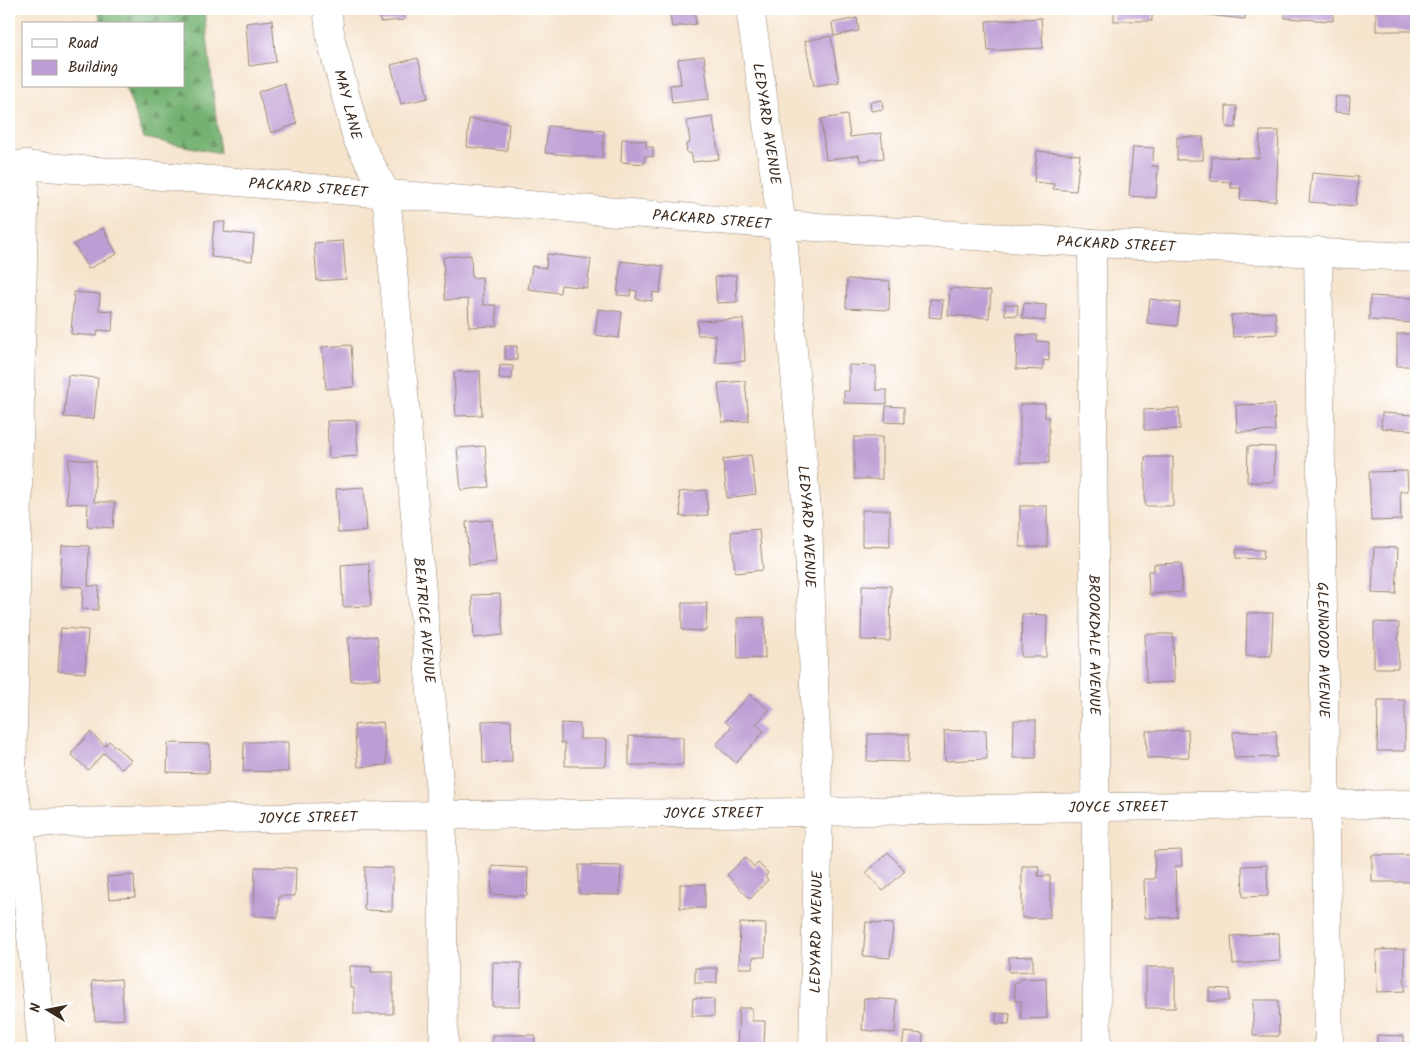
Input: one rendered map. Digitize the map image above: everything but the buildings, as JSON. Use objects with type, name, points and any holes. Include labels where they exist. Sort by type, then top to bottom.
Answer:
[{"type":"street","name":"MAY LANE","points":[[327,9],[331,40],[357,139],[386,193]]},
{"type":"street","name":"LEDYARD AVENUE","points":[[750,9],[782,225],[808,522],[819,812],[814,1048]]},
{"type":"street","name":"PACKARD STREET","points":[[17,164],[782,225],[1092,243],[1416,257]]},
{"type":"street","points":[[17,164],[12,781],[15,823],[42,1048]]},
{"type":"street","name":"BEATRICE AVENUE","points":[[386,193],[442,815],[444,1048]]},
{"type":"street","name":"BROOKDALE AVENUE","points":[[1092,243],[1097,1048]]},
{"type":"street","name":"GLENWOOD AVENUE","points":[[1318,252],[1329,1048]]},
{"type":"street","name":"JOYCE STREET","points":[[15,823],[442,815],[819,812],[1096,806],[1416,804]]},
{"type":"green space","points":[[97,9],[204,9],[220,153],[144,138],[126,88],[185,88],[185,22],[101,22]]}]
